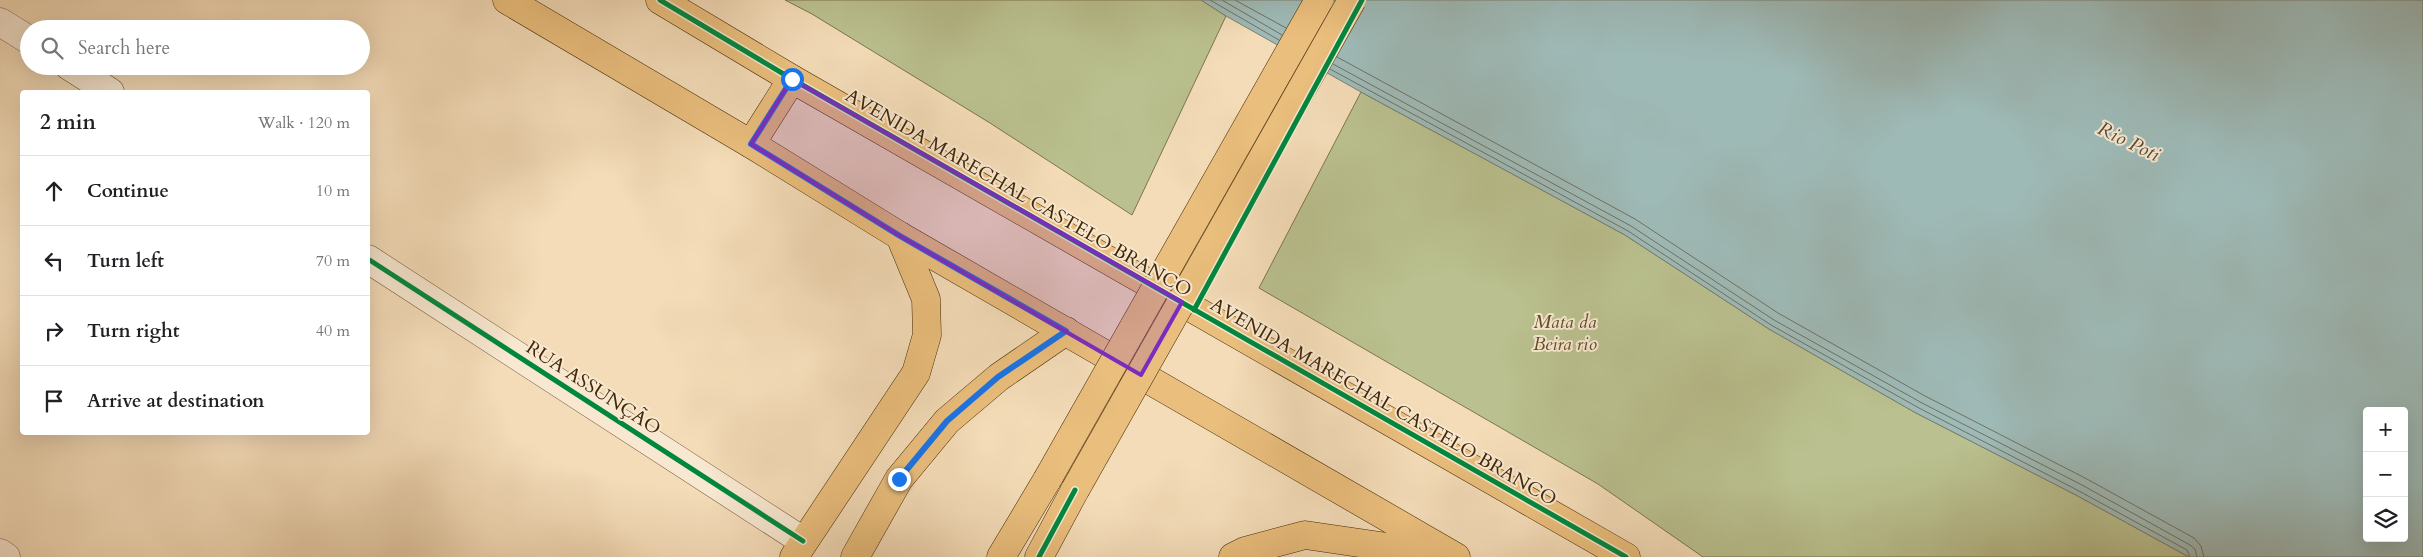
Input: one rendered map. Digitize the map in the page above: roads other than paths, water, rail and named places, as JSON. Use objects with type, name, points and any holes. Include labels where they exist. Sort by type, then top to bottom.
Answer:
[{"type":"main road","points":[[506,0],[751,144],[900,236],[1456,557]]},
{"type":"main road","name":"AVENIDA MARECHAL CASTELO BRANCO","points":[[660,0],[792,79],[1626,557]]},
{"type":"main road","points":[[1001,557],[1047,480],[1319,0]]},
{"type":"main road","points":[[1039,557],[1352,0]]},
{"type":"main road","points":[[751,144],[792,79]]},
{"type":"main road","points":[[799,549],[916,373],[927,335],[926,299],[900,236]]},
{"type":"main road","points":[[855,557],[899,479],[947,421],[998,377],[1066,331]]},
{"type":"main road","points":[[1233,557],[1245,551],[1305,535],[1456,557]]},
{"type":"street","points":[[0,22],[20,34]]},
{"type":"street","points":[[83,75],[107,90]]},
{"type":"street","name":"RUA ASSUNÇÃO","points":[[370,260],[799,549]]},
{"type":"street","points":[[0,554],[6,557]]},
{"type":"water","name":"Rio Poti","points":[[1201,0],[2423,0],[2423,557],[2189,557],[2076,495],[1916,413],[1769,329],[1625,235],[1361,92]]},
{"type":"park label","name":"Mata da Beira rio","points":[[1565,332]]}]
